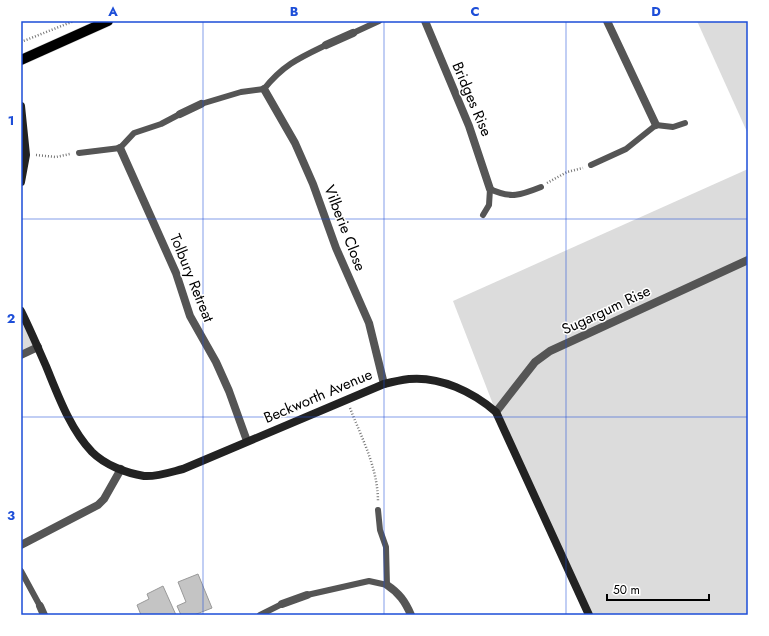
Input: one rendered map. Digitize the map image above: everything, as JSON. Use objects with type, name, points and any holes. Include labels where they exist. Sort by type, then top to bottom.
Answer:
[{"type":"main road","points":[[21,60],[108,21]]},
{"type":"street","name":"Bridges Rise","points":[[425,21],[469,126],[490,189]]},
{"type":"street","points":[[607,21],[656,126]]},
{"type":"street","points":[[326,45],[353,33]]},
{"type":"street","name":"Vilberie Close","points":[[264,89],[295,143],[313,184],[336,248],[369,323],[384,384]]},
{"type":"street","points":[[180,114],[201,104]]},
{"type":"street","points":[[21,106],[26,155],[21,182]]},
{"type":"street","name":"Tolbury Retreat","points":[[120,148],[176,273],[190,316],[216,362],[229,391],[247,441]]},
{"type":"street","name":"Sugargum Rise","points":[[496,412],[535,362],[550,351],[748,260]]},
{"type":"street","name":"Beckworth Avenue","points":[[21,311],[79,437],[92,452],[105,462],[121,469],[145,476],[163,474],[183,469],[384,384],[409,379],[435,381],[461,390],[483,402],[496,412],[589,615]]},
{"type":"street","points":[[21,355],[38,347]]},
{"type":"street","points":[[21,545],[98,505],[104,498],[121,469]]},
{"type":"street","points":[[387,585],[398,592],[406,603],[410,615]]},
{"type":"street","points":[[282,604],[307,595]]},
{"type":"street","points":[[40,606],[44,615]]},
{"type":"lane","points":[[353,33],[379,21]]},
{"type":"lane","points":[[201,104],[241,92],[264,89],[276,73],[295,60],[326,45]]},
{"type":"lane","points":[[79,153],[120,148],[134,133],[161,124],[180,114]]},
{"type":"lane","points":[[591,165],[626,149],[656,126],[673,127],[685,123]]},
{"type":"lane","points":[[490,189],[503,196],[521,195],[541,187]]},
{"type":"lane","name":"Bridges Rise","points":[[483,215],[488,205],[490,189]]},
{"type":"lane","points":[[307,595],[369,581],[387,585],[386,547],[380,530],[378,510]]},
{"type":"lane","points":[[21,571],[40,606]]},
{"type":"lane","points":[[260,615],[282,604]]},
{"type":"path","points":[[21,42],[74,21]]},
{"type":"path","points":[[26,155],[56,157],[79,153]]},
{"type":"path","points":[[541,187],[567,172],[591,165]]},
{"type":"path","points":[[346,400],[372,463],[378,486],[378,510]]},
{"type":"shaded area","points":[[697,21],[748,21],[748,134]]},
{"type":"shaded area","points":[[748,169],[748,615],[589,615],[496,412],[453,301]]},
{"type":"shaded area","points":[[21,311],[38,347],[21,355]]},
{"type":"building","points":[[198,574],[212,608],[194,615],[181,615],[177,606],[186,602],[178,582]]},
{"type":"building","points":[[163,586],[176,615],[141,615],[137,605],[149,599],[147,594]]}]
